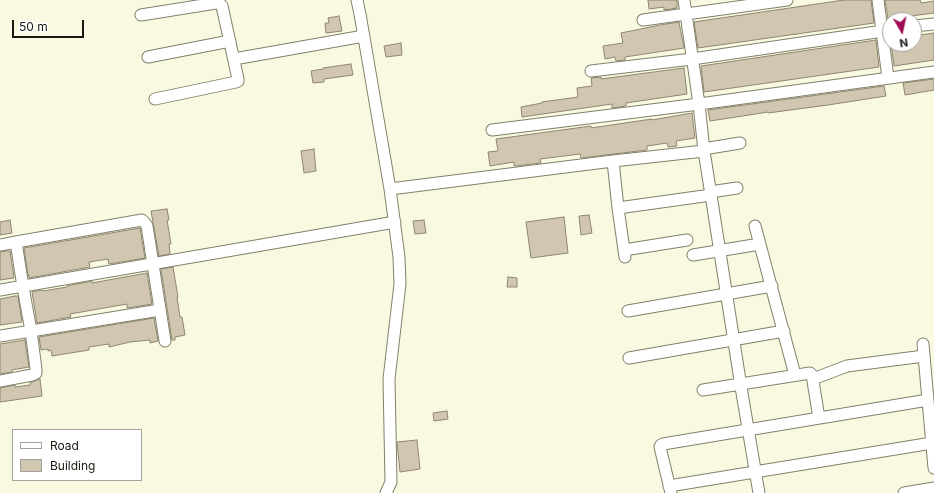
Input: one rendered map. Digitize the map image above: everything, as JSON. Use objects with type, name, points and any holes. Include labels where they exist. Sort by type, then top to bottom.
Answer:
[{"type":"street","points":[[356,0],[364,36],[390,189],[399,257],[400,284],[389,380],[391,482],[386,493]]},
{"type":"street","points":[[684,0],[710,193],[759,493]]},
{"type":"street","points":[[643,20],[787,0]]},
{"type":"street","points":[[878,0],[882,15]]},
{"type":"street","points":[[141,15],[216,3],[220,4],[222,6],[238,79],[236,82],[155,98]]},
{"type":"street","points":[[922,25],[934,24]]},
{"type":"street","points":[[591,71],[692,59],[882,31]]},
{"type":"street","points":[[234,59],[364,36]]},
{"type":"street","points":[[148,57],[230,41]]},
{"type":"street","points":[[887,52],[888,78]]},
{"type":"street","points":[[492,130],[934,72]]},
{"type":"street","points":[[390,189],[704,150],[740,143]]},
{"type":"street","points":[[613,161],[624,253],[687,240]]},
{"type":"street","points":[[618,208],[737,188]]},
{"type":"street","points":[[0,245],[142,220],[147,226],[165,341]]},
{"type":"street","points":[[0,290],[395,222]]},
{"type":"street","points":[[755,226],[795,375]]},
{"type":"street","points":[[0,381],[32,376],[36,373],[31,331],[16,242]]},
{"type":"street","points":[[693,255],[760,244]]},
{"type":"street","points":[[628,311],[772,286]]},
{"type":"street","points":[[0,336],[160,310]]},
{"type":"street","points":[[629,358],[784,331]]},
{"type":"street","points":[[923,344],[934,468]]},
{"type":"street","points":[[813,379],[847,366],[924,356]]},
{"type":"street","points":[[703,390],[810,373],[813,379],[819,418]]},
{"type":"street","points":[[928,400],[748,429],[664,444],[660,447],[670,490],[755,473],[932,443]]},
{"type":"street","points":[[904,493],[934,488]]},
{"type":"building","points":[[648,0],[677,0],[677,8],[664,10],[664,7],[649,9]]},
{"type":"building","points":[[844,0],[871,0],[874,23],[698,48],[694,22]]},
{"type":"building","points":[[885,0],[920,0],[921,3],[934,1],[934,13],[922,15],[922,12],[887,12]]},
{"type":"building","points":[[339,16],[342,31],[326,33],[325,23],[329,23],[328,18]]},
{"type":"building","points":[[679,22],[684,48],[625,57],[625,60],[616,61],[615,57],[605,59],[603,46],[623,43],[621,33]]},
{"type":"building","points":[[934,33],[934,60],[894,66],[892,52],[922,52],[922,35]]},
{"type":"building","points":[[876,40],[879,67],[704,92],[701,66]]},
{"type":"building","points":[[401,43],[402,55],[386,57],[384,46]]},
{"type":"building","points":[[351,64],[353,75],[324,79],[324,82],[313,83],[311,71]]},
{"type":"building","points":[[684,68],[687,94],[626,103],[626,106],[612,108],[612,104],[522,117],[521,107],[542,102],[578,97],[577,88],[592,86],[591,78],[601,77],[601,79]]},
{"type":"building","points":[[934,79],[934,90],[905,95],[903,83]]},
{"type":"building","points":[[884,86],[886,96],[828,105],[710,121],[708,110]]},
{"type":"building","points":[[692,113],[695,138],[676,141],[677,146],[668,147],[667,143],[647,146],[647,150],[581,158],[580,154],[540,159],[541,163],[514,166],[514,162],[490,166],[488,152],[498,151],[496,139],[591,126],[591,128],[652,120]]},
{"type":"building","points":[[314,149],[316,171],[304,173],[301,151]]},
{"type":"building","points":[[167,209],[169,220],[167,220],[171,244],[169,244],[170,254],[159,256],[151,211]]},
{"type":"building","points":[[589,215],[592,233],[581,235],[579,216]]},
{"type":"building","points":[[564,217],[568,253],[531,258],[526,222]]},
{"type":"building","points":[[10,220],[12,233],[0,235],[0,222]]},
{"type":"building","points":[[424,220],[426,233],[415,234],[413,221]]},
{"type":"building","points":[[140,228],[145,258],[109,264],[108,259],[89,262],[90,267],[29,278],[29,275],[28,276],[24,248]]},
{"type":"building","points":[[10,251],[14,278],[0,280],[0,252]]},
{"type":"building","points":[[173,267],[180,317],[182,317],[185,335],[175,337],[175,340],[172,340],[161,269]]},
{"type":"building","points":[[147,273],[152,304],[127,308],[127,304],[70,314],[71,317],[37,323],[32,292]]},
{"type":"building","points":[[508,277],[517,278],[517,287],[507,287]]},
{"type":"building","points":[[18,296],[22,322],[0,325],[0,299]]},
{"type":"building","points":[[154,318],[158,341],[150,343],[150,340],[130,342],[109,347],[109,344],[89,347],[89,350],[52,356],[51,350],[41,350],[39,337]]},
{"type":"building","points":[[25,340],[29,367],[0,374],[0,344]]},
{"type":"building","points":[[40,379],[42,396],[0,402],[0,388],[15,385],[15,387],[30,385],[30,383]]},
{"type":"building","points":[[447,411],[448,419],[434,421],[433,413]]},
{"type":"building","points":[[417,440],[420,469],[400,472],[397,442]]}]
